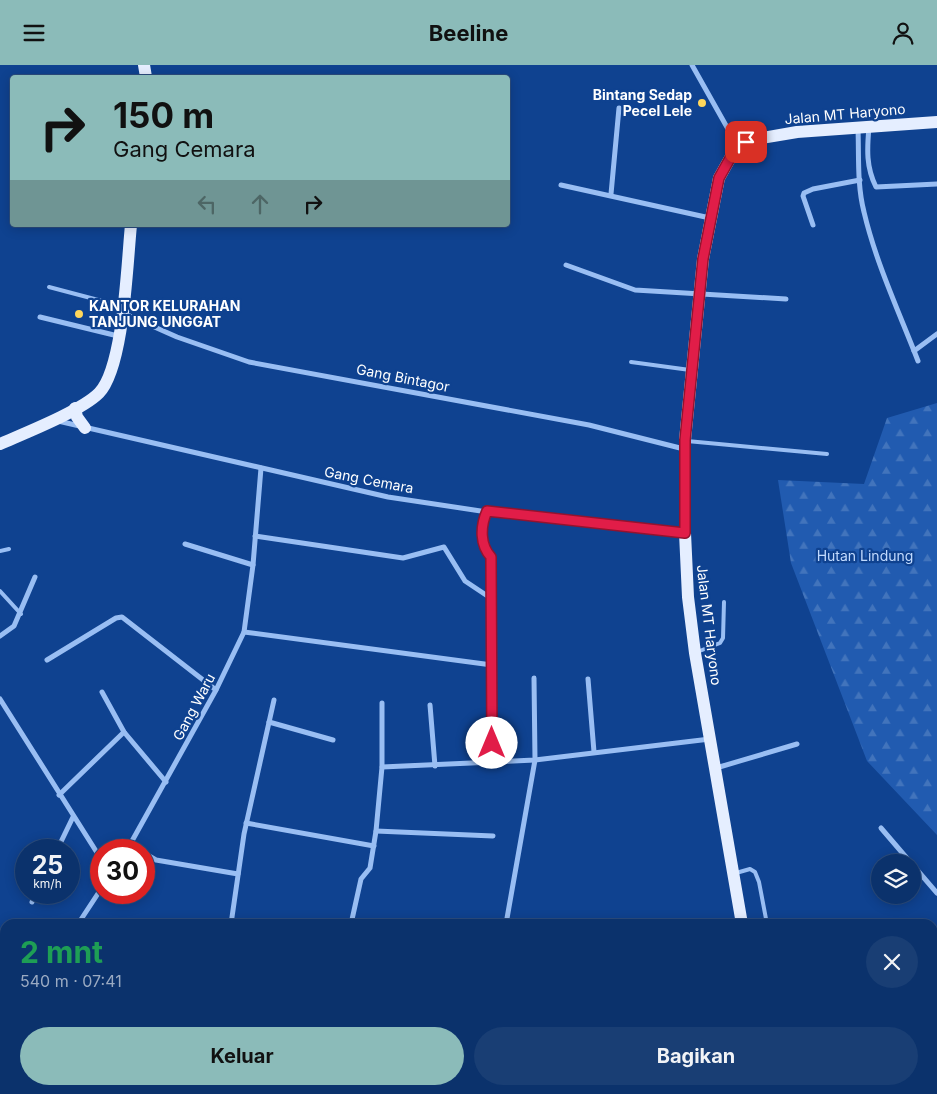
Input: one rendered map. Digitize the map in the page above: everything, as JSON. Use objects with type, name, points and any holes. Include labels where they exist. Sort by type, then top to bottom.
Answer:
[{"type":"main road","name":"Jalan MT Haryono","points":[[741,919],[695,653],[688,597],[685,533],[685,445],[692,371],[700,295],[719,178],[737,146],[756,139],[797,132],[937,121]]},
{"type":"main road","points":[[0,444],[53,420],[95,397],[103,387],[114,361],[123,310],[131,227]]},
{"type":"main road","points":[[75,408],[77,417],[85,428]]},
{"type":"street","points":[[692,65],[737,146]]},
{"type":"street","points":[[611,194],[619,108]]},
{"type":"street","points":[[864,127],[860,180],[864,212],[889,289],[918,361]]},
{"type":"street","points":[[864,127],[869,174],[876,187],[937,184]]},
{"type":"street","points":[[813,225],[803,196],[804,193],[860,180]]},
{"type":"street","points":[[561,185],[611,194],[711,218]]},
{"type":"street","points":[[566,265],[635,290],[786,299]]},
{"type":"street","name":"Gang Bintagor","points":[[123,310],[177,337],[249,362],[589,425],[685,445]]},
{"type":"street","points":[[40,317],[118,337]]},
{"type":"street","points":[[914,351],[937,334]]},
{"type":"street","name":"Gang Cemara","points":[[53,420],[388,497],[487,511],[685,533]]},
{"type":"street","points":[[261,468],[255,536],[403,558],[444,547],[465,581],[492,599]]},
{"type":"street","points":[[487,511],[482,532],[484,549],[491,557],[492,763]]},
{"type":"street","name":"Gang Waru","points":[[134,839],[216,691],[244,632],[255,536]]},
{"type":"street","points":[[185,544],[253,565]]},
{"type":"street","points":[[0,636],[14,626],[21,614],[35,577]]},
{"type":"street","points":[[47,660],[116,618],[122,617],[216,691]]},
{"type":"street","points":[[244,632],[492,665]]},
{"type":"street","points":[[507,919],[535,760],[534,678]]},
{"type":"street","points":[[588,679],[594,752]]},
{"type":"street","points":[[102,692],[124,732],[166,782]]},
{"type":"street","points":[[0,699],[90,842]]},
{"type":"street","points":[[233,919],[246,823],[274,700]]},
{"type":"street","points":[[352,919],[361,879],[370,871],[374,847],[382,767],[382,703]]},
{"type":"street","points":[[430,705],[435,766]]},
{"type":"street","points":[[269,723],[333,740]]},
{"type":"street","points":[[59,795],[124,732]]},
{"type":"street","points":[[382,767],[535,760],[711,739]]},
{"type":"street","points":[[715,768],[797,744]]},
{"type":"street","points":[[62,839],[73,817]]},
{"type":"street","points":[[246,823],[374,847]]},
{"type":"street","points":[[881,828],[904,854]]},
{"type":"street","points":[[376,831],[493,836]]},
{"type":"street","points":[[155,859],[238,874]]},
{"type":"street","points":[[921,874],[937,893]]},
{"type":"street","points":[[81,919],[91,904]]},
{"type":"lane","points":[[49,287],[123,310]]},
{"type":"lane","points":[[631,362],[692,371]]},
{"type":"lane","points":[[685,445],[827,454]]},
{"type":"lane","points":[[0,551],[9,549]]},
{"type":"lane","points":[[0,591],[21,614]]},
{"type":"lane","points":[[695,653],[720,643],[723,630],[724,601]]},
{"type":"lane","points":[[733,873],[750,869],[755,872],[760,882],[766,919]]},
{"type":"green space","name":"Hutan Lindung","points":[[937,403],[937,835],[867,761],[791,563],[778,480],[864,484],[887,418]]},
{"type":"place","name":"Bintang Sedap Pecel Lele","points":[[702,103]]},
{"type":"place","name":"KANTOR KELURAHAN TANJUNG UNGGAT","points":[[79,314]]},
{"type":"route","points":[[492,743],[491,557],[484,549],[482,532],[484,517],[487,511],[685,533],[685,440],[703,259],[719,178],[737,146],[746,142]]}]
